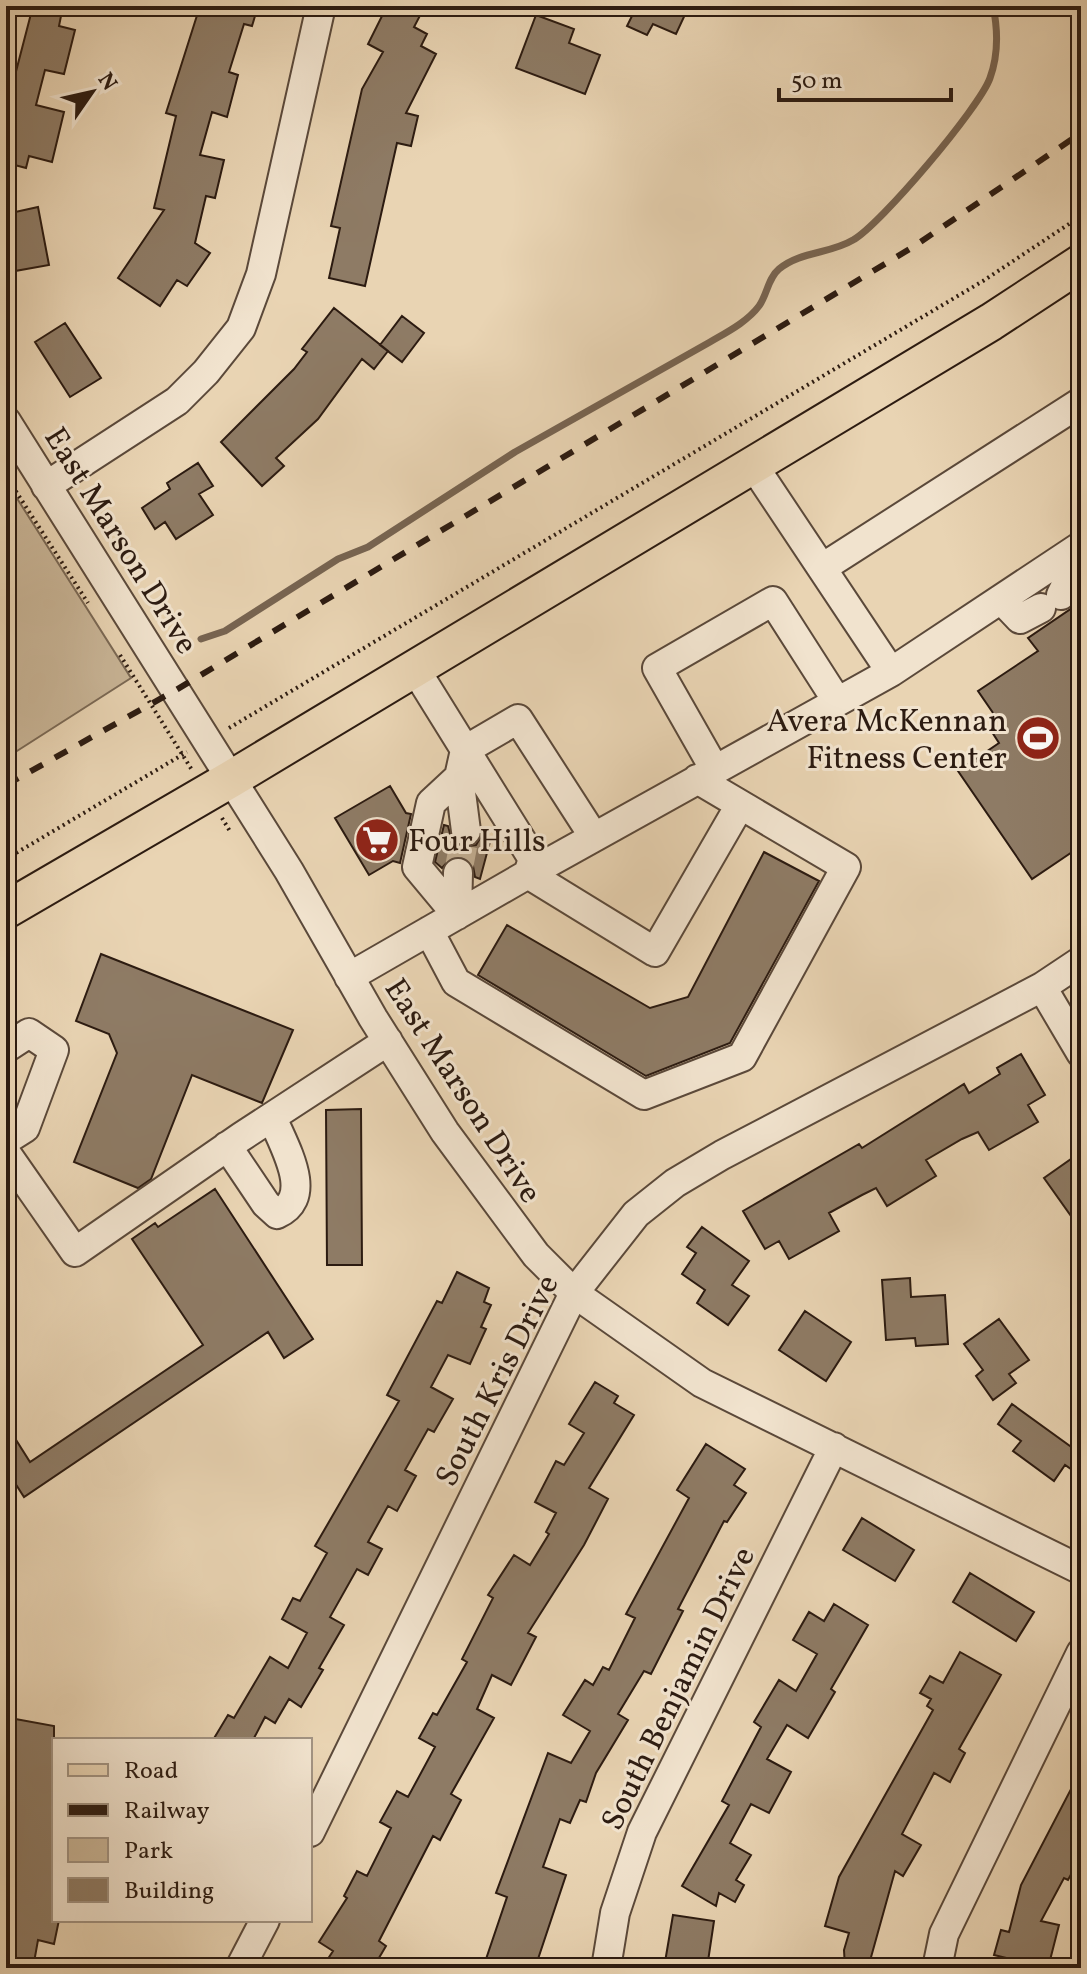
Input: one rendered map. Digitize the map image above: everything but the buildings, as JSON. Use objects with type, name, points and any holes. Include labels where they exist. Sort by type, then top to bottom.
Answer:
[{"type":"main road","points":[[18,902],[415,669],[991,322],[1081,263]]},
{"type":"street","points":[[46,486],[177,401],[206,372],[241,328],[261,274],[321,6]]},
{"type":"street","points":[[822,568],[1081,402]]},
{"type":"street","name":"East Marson Drive","points":[[6,421],[207,741],[219,786],[349,977],[490,1197],[536,1255],[574,1293],[702,1383],[1081,1570]]},
{"type":"street","points":[[753,465],[891,672]]},
{"type":"street","points":[[349,977],[891,672],[1070,553]]},
{"type":"street","points":[[1001,599],[1020,619],[1051,601],[1071,575],[1070,553]]},
{"type":"street","points":[[429,931],[456,982],[644,1095],[742,1057],[846,867],[740,805],[706,775],[657,668],[773,601],[837,701]]},
{"type":"street","points":[[415,669],[462,764],[533,859],[528,874]]},
{"type":"street","points":[[457,915],[417,867],[431,803],[462,764],[518,719],[594,837]]},
{"type":"street","points":[[462,764],[466,831]]},
{"type":"street","points":[[528,874],[655,952],[740,805]]},
{"type":"street","points":[[457,915],[458,873]]},
{"type":"street","name":"South Kris Drive","points":[[312,1828],[574,1293],[636,1214],[675,1183],[1042,987],[1081,961]]},
{"type":"street","points":[[1042,987],[1081,1053]]},
{"type":"street","points":[[6,1048],[29,1033],[54,1050],[25,1128],[6,1140]]},
{"type":"street","points":[[6,1153],[75,1252],[227,1146],[388,1041]]},
{"type":"street","points":[[227,1146],[266,1204],[277,1214],[290,1208],[298,1193],[296,1182],[272,1117]]},
{"type":"street","name":"South Benjamin Drive","points":[[606,1968],[615,1913],[642,1832],[834,1447]]},
{"type":"street","points":[[937,1968],[944,1934],[1081,1653]]},
{"type":"street","points":[[240,1968],[264,1922]]},
{"type":"path","points":[[6,859],[970,290],[1081,216]]},
{"type":"path","points":[[6,476],[92,610]]},
{"type":"path","points":[[115,646],[182,755],[219,786],[231,833]]},
{"type":"green space","points":[[6,481],[131,678],[6,758]]},
{"type":"waterway","points":[[201,639],[225,631],[338,559],[368,547],[515,452],[730,330],[759,306],[779,269],[797,259],[844,245],[866,230],[928,164],[982,93],[993,70],[996,52],[993,6]]},
{"type":"tunnel","points":[[458,873],[466,831]]},
{"type":"railway","points":[[6,785],[176,690],[913,247],[1081,133]]},
{"type":"place","name":"Avera McKennan Fitness Center","points":[[1038,738]]},
{"type":"place","name":"Four Hills","points":[[377,840]]}]
